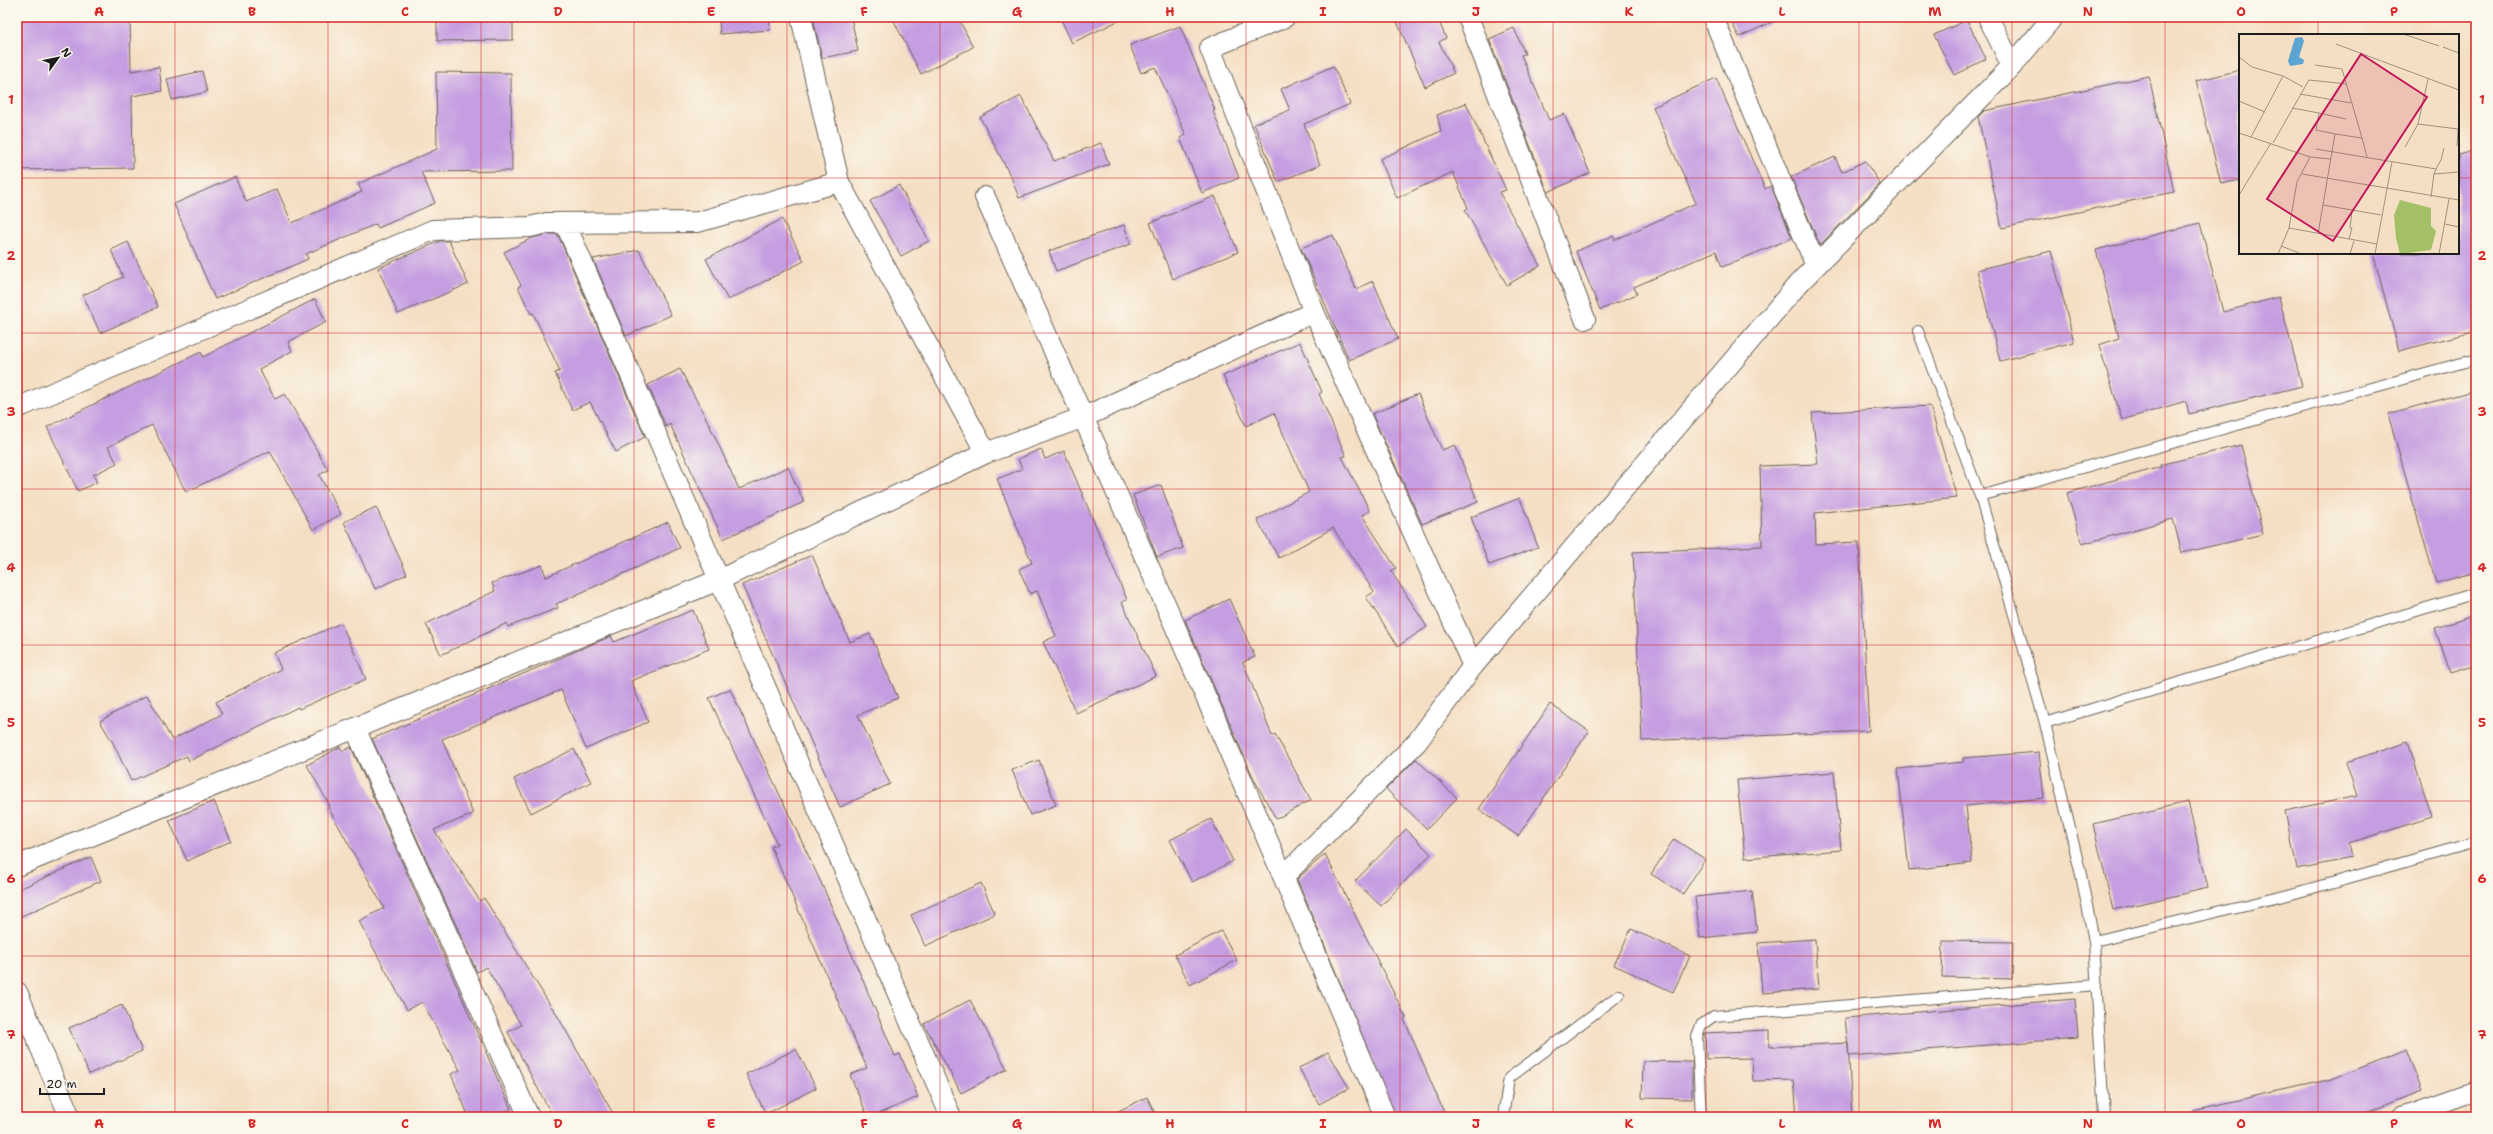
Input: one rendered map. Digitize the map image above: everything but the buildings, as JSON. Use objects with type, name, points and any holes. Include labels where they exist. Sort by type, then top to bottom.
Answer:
[{"type":"street","points":[[801,17],[839,182],[986,453]]},
{"type":"street","points":[[1285,17],[1210,48],[1314,312],[1473,666]]},
{"type":"street","points":[[1468,17],[1585,319]]},
{"type":"street","points":[[1713,17],[1816,266]]},
{"type":"street","points":[[1988,17],[2012,66]]},
{"type":"street","points":[[1284,876],[1417,742],[1473,666],[1816,266],[2012,66],[2053,17]]},
{"type":"street","points":[[17,408],[433,230],[530,227],[547,223],[566,225],[698,222],[839,182]]},
{"type":"street","points":[[985,197],[1084,417],[1284,876],[1385,1117]]},
{"type":"street","points":[[566,225],[951,1117]]},
{"type":"street","points":[[17,866],[720,579],[986,453],[1084,417],[1314,312]]},
{"type":"street","points":[[355,728],[528,1116]]},
{"type":"street","points":[[17,992],[70,1117]]},
{"type":"street","points":[[2402,1117],[2476,1091]]},
{"type":"lane","points":[[1918,331],[1980,496],[2045,723],[2081,875],[2094,941],[2104,1117]]},
{"type":"lane","points":[[1980,496],[2476,359]]},
{"type":"lane","points":[[2045,723],[2476,593]]},
{"type":"lane","points":[[2094,941],[2288,895],[2476,842]]},
{"type":"lane","points":[[1701,1117],[1697,1037],[1701,1025],[1714,1016],[2097,985]]},
{"type":"lane","points":[[1503,1117],[1509,1078],[1620,995]]}]
